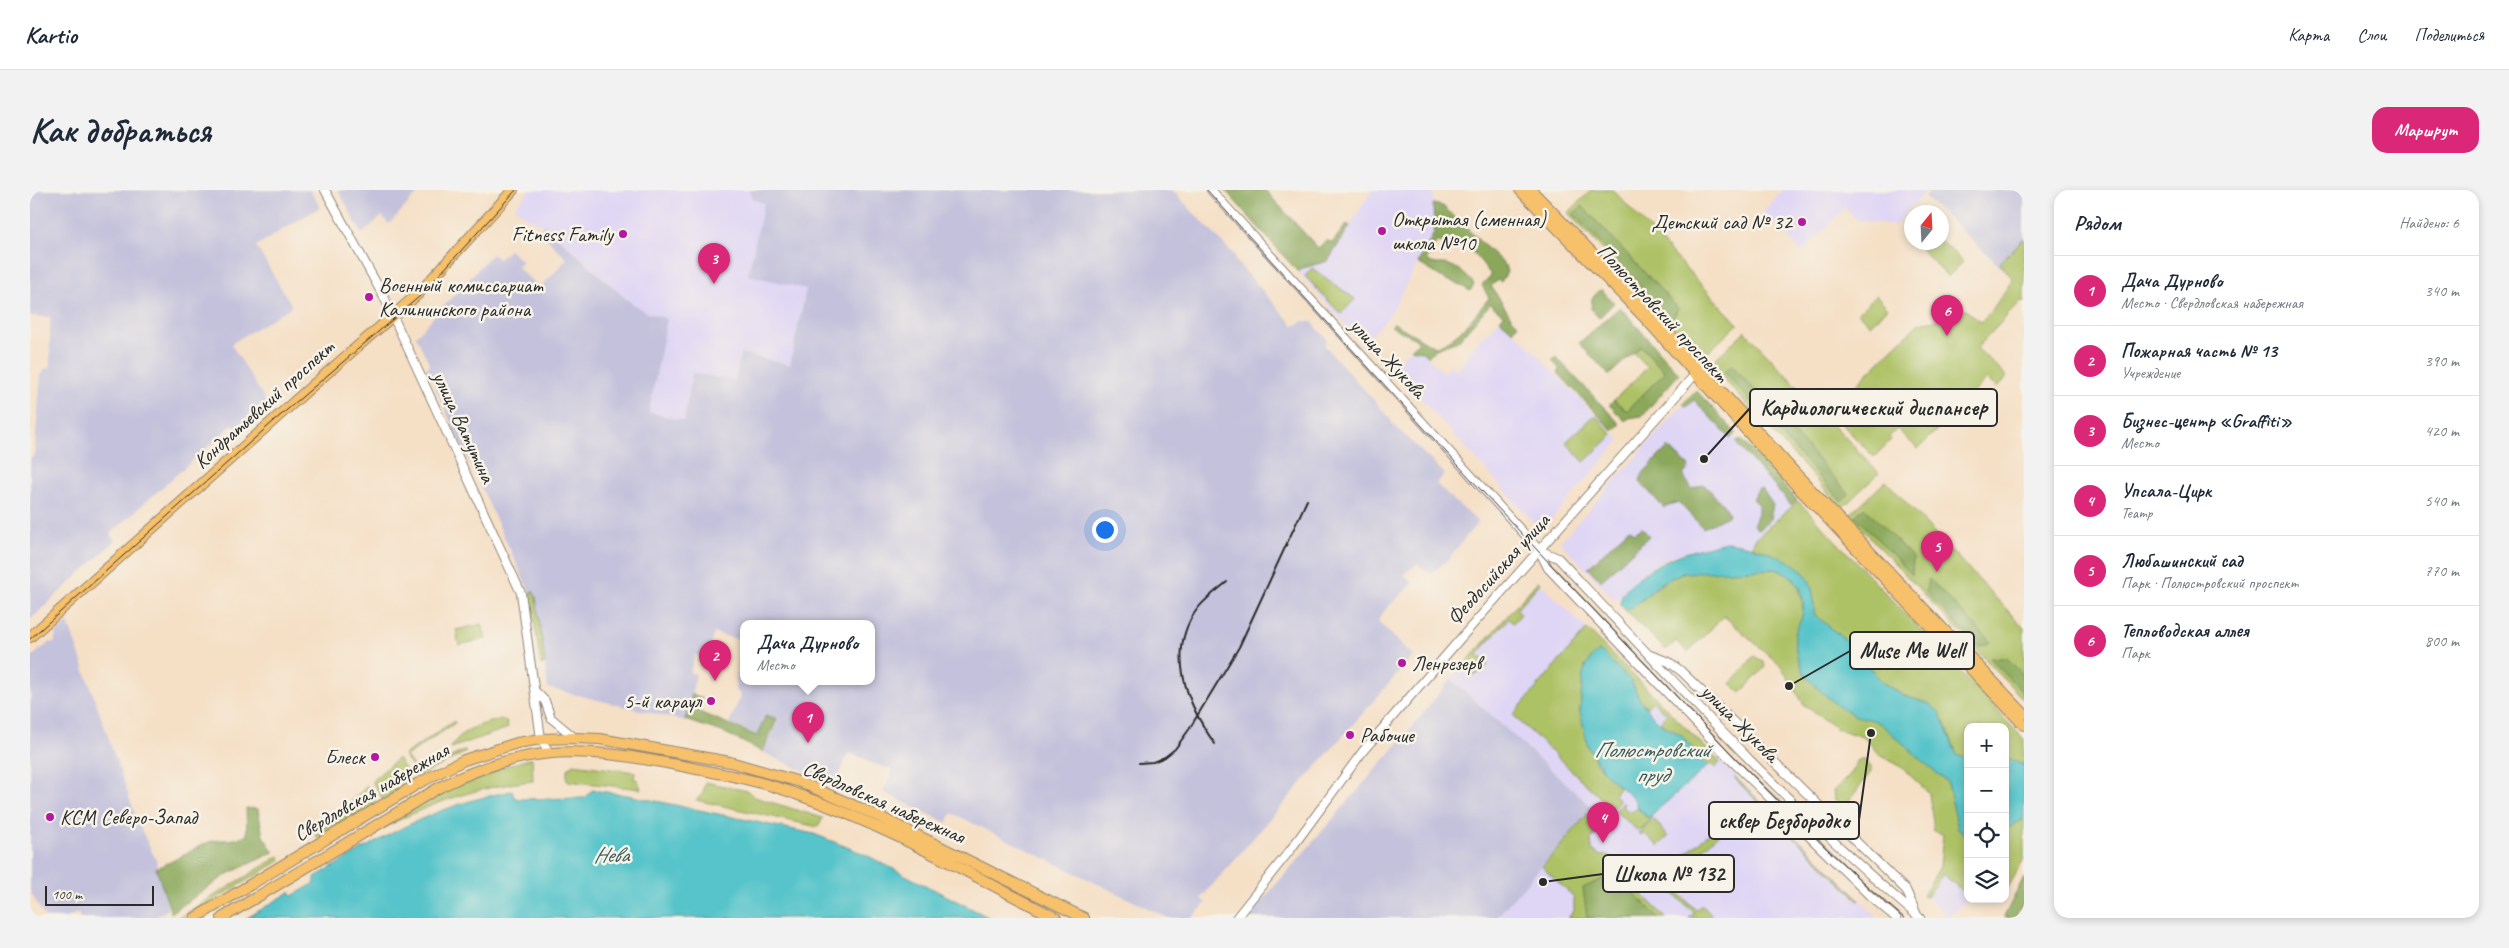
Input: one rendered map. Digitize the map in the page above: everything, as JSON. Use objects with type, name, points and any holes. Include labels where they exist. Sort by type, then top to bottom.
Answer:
[{"type":"main road","name":"Кондратьевский проспект","points":[[30,637],[418,294],[513,190]]},
{"type":"main road","name":"Полюстровский проспект","points":[[1520,190],[1698,371],[1792,481],[2024,725]]},
{"type":"main road","name":"Полюстровский проспект","points":[[1531,190],[1698,371],[2024,714]]},
{"type":"main road","name":"Свердловская набережная","points":[[195,918],[435,774],[464,760],[541,739],[575,738],[600,739],[730,762],[800,782],[878,816],[1084,918]]},
{"type":"main road","name":"Свердловская набережная","points":[[222,918],[447,783],[495,763],[549,752],[602,753],[646,759],[757,782],[795,793],[874,826],[1056,918]]},
{"type":"street","name":"улица Ватутина","points":[[324,190],[393,315],[521,593],[541,739],[549,752]]},
{"type":"street","name":"улица Жукова","points":[[1211,190],[1539,550],[1548,568],[1734,763],[1869,895],[1896,918]]},
{"type":"street","name":"Феодосийская улица","points":[[1236,918],[1291,849],[1363,751],[1698,371]]},
{"type":"street","name":"улица Жукова","points":[[1539,550],[1558,558],[1739,748],[1865,872],[1919,917]]},
{"type":"street","points":[[1649,655],[1669,662],[1681,670],[1906,890],[1919,917]]},
{"type":"street","name":"улица Ватутина","points":[[535,691],[545,701],[551,718],[575,738]]},
{"type":"shaded area","points":[[30,190],[310,190],[320,207],[256,246],[292,306],[231,344],[269,406],[240,431],[233,424],[110,534],[115,541],[30,620],[30,457],[34,457],[41,374],[43,374],[44,369],[50,368],[50,317],[30,316]]},
{"type":"shaded area","points":[[338,190],[421,190],[389,224],[382,216],[362,234]]},
{"type":"shaded area","points":[[530,190],[750,190],[764,202],[806,289],[790,366],[735,380],[692,373],[684,421],[649,413],[667,319],[647,313],[626,299],[546,226],[527,218],[515,207]]},
{"type":"shaded area","points":[[750,190],[1172,190],[1236,257],[1234,259],[1294,326],[1304,321],[1312,322],[1327,339],[1324,345],[1389,417],[1393,424],[1445,474],[1436,484],[1478,522],[1449,558],[1431,574],[1417,564],[1404,574],[1413,583],[1384,611],[1378,621],[1413,656],[1201,898],[1206,903],[1192,918],[1168,918],[952,813],[947,823],[883,792],[893,770],[866,761],[866,759],[848,753],[836,785],[764,753],[778,719],[766,715],[757,735],[729,723],[741,696],[735,688],[740,648],[740,685],[875,685],[875,620],[740,620],[740,640],[714,633],[707,658],[695,655],[690,673],[696,674],[685,721],[548,688],[536,597],[533,591],[530,593],[426,368],[430,365],[416,336],[492,254],[499,259],[509,250],[522,261],[517,267],[540,288],[567,259],[539,231],[544,225],[626,299],[647,313],[667,319],[649,412],[684,421],[692,373],[735,380],[741,353],[790,365],[806,289],[748,275],[764,203],[752,199]]},
{"type":"shaded area","points":[[1372,190],[1433,190],[1434,233],[1389,316],[1363,344],[1298,272],[1303,268],[1328,261]]},
{"type":"shaded area","name":"Детский сад № 32","points":[[1783,190],[1927,190],[1913,205],[1904,205],[1904,215],[1895,225],[1857,220],[1845,208],[1802,252],[1763,211]]},
{"type":"shaded area","points":[[1931,190],[2024,190],[2024,249],[2004,270],[1949,219],[1949,205],[1934,205],[1925,197]]},
{"type":"shaded area","points":[[1500,320],[1527,344],[1620,440],[1543,529],[1540,529],[1392,367],[1411,349],[1421,351],[1444,373],[1450,365],[1458,370],[1469,354],[1468,352]]},
{"type":"shaded area","points":[[1694,392],[1795,503],[1755,538],[1752,546],[1726,542],[1674,555],[1654,565],[1627,587],[1620,598],[1614,599],[1560,542]]},
{"type":"shaded area","points":[[1538,581],[1877,918],[1496,918],[1593,808],[1451,679]]},
{"type":"shaded area","points":[[68,622],[138,823],[156,860],[168,909],[154,918],[81,918],[77,913],[66,918],[45,918],[30,891],[30,658],[50,642],[54,643],[57,631]]},
{"type":"shaded area","points":[[1451,679],[1593,808],[1496,918],[1247,918],[1403,738]]},
{"type":"shaded area","points":[[1943,874],[1964,892],[1964,903],[1949,917],[1927,897]]},
{"type":"green space","points":[[1225,190],[1265,190],[1318,248],[1327,240],[1332,243],[1347,224],[1350,226],[1328,261],[1303,268],[1298,272]]},
{"type":"green space","points":[[1591,190],[1613,190],[1738,324],[1707,353],[1683,327],[1678,330],[1568,213]]},
{"type":"green space","points":[[1433,204],[1443,206],[1505,265],[1507,272],[1501,282],[1498,280],[1491,286],[1511,317],[1518,324],[1513,331],[1500,320],[1504,315],[1490,304],[1458,341],[1436,349],[1428,357],[1421,351],[1411,349],[1419,341],[1391,326],[1394,323],[1435,347],[1444,343],[1465,326],[1489,298],[1482,285],[1491,275],[1467,247],[1447,238],[1441,243],[1437,241],[1426,260],[1453,266],[1459,270],[1474,284],[1470,291],[1457,283],[1446,280],[1418,263],[1434,233]]},
{"type":"green space","points":[[1582,206],[1678,308],[1672,320],[1573,214]]},
{"type":"green space","points":[[2024,238],[2024,301],[2021,301],[1977,348],[2007,377],[1997,388],[1987,379],[1918,449],[1897,429],[1889,437],[1891,440],[1874,457],[1828,410],[1849,392],[1919,323],[1942,319],[1959,304],[1980,322],[1992,310],[2013,279],[2000,263]]},
{"type":"green space","points":[[1949,248],[1963,262],[1948,277],[1922,250],[1949,250]]},
{"type":"green space","points":[[1312,268],[1355,299],[1341,314],[1305,276]]},
{"type":"green space","points":[[1601,289],[1614,303],[1599,318],[1591,309],[1592,298]]},
{"type":"green space","points":[[1876,295],[1888,308],[1870,325],[1858,313]]},
{"type":"green space","points":[[1620,307],[1679,374],[1642,416],[1629,418],[1625,421],[1609,405],[1614,400],[1627,411],[1665,372],[1641,346],[1609,375],[1579,343]]},
{"type":"green space","points":[[1745,331],[1879,473],[1842,508],[1710,364]]},
{"type":"green space","points":[[1641,346],[1665,372],[1627,411],[1614,400],[1648,367],[1634,353]]},
{"type":"green space","points":[[1555,356],[1620,424],[1613,431],[1558,373],[1560,370],[1552,359]]},
{"type":"green space","points":[[1732,365],[1849,494],[1841,501],[1724,372]]},
{"type":"green space","points":[[1696,390],[1736,433],[1730,438],[1694,400],[1687,407],[1683,404]]},
{"type":"green space","points":[[1595,415],[1613,435],[1584,462],[1566,442]]},
{"type":"green space","points":[[1741,439],[1797,500],[1791,505],[1736,443]]},
{"type":"green space","points":[[1668,447],[1688,465],[1689,468],[1683,475],[1692,489],[1704,484],[1727,509],[1729,515],[1703,528],[1678,502],[1664,508],[1640,482],[1642,474]]},
{"type":"green space","points":[[1886,481],[2024,628],[2024,700],[1849,515]]},
{"type":"green space","points":[[1758,489],[1762,489],[1773,505],[1770,520],[1761,529],[1757,529],[1753,525],[1758,513],[1758,504],[1753,499]]},
{"type":"green space","points":[[1798,501],[2009,723],[1964,723],[1964,758],[1957,755],[1945,723],[1930,704],[1904,696],[1883,683],[1846,641],[1813,614],[1813,598],[1805,575],[1789,561],[1752,546],[1755,539]]},
{"type":"green space","points":[[1864,507],[1913,558],[1912,575],[1855,516]]},
{"type":"green space","points":[[1641,527],[1649,536],[1601,581],[1588,568],[1629,528],[1635,533]]},
{"type":"green space","points":[[1775,569],[1787,572],[1797,580],[1802,600],[1803,615],[1799,624],[1805,675],[1834,702],[1856,716],[1869,717],[1881,724],[1948,783],[1958,828],[1964,833],[1964,892],[1943,874],[1927,897],[1923,895],[1940,867],[1943,834],[1934,831],[1929,793],[1900,766],[1878,754],[1866,738],[1837,729],[1804,705],[1781,666],[1724,616],[1688,652],[1676,641],[1666,650],[1625,610],[1639,602],[1664,582],[1679,574],[1698,570]]},
{"type":"green space","points":[[1929,579],[1991,642],[1978,647],[1926,592]]},
{"type":"green space","points":[[1538,581],[1540,583],[1517,609],[1521,614],[1513,623],[1508,619],[1478,654],[1488,665],[1478,674],[1472,675],[1463,666]]},
{"type":"green space","points":[[533,591],[536,597],[545,664],[541,665],[530,593]]},
{"type":"green space","points":[[482,624],[486,639],[459,645],[456,630]]},
{"type":"green space","points":[[1587,629],[1720,762],[1715,768],[1711,764],[1708,766],[1674,730],[1660,723],[1667,714],[1653,701],[1647,707],[1640,700],[1631,681],[1585,666],[1580,711],[1596,763],[1619,787],[1614,795],[1620,801],[1612,809],[1513,715]]},
{"type":"green space","points":[[1754,656],[1764,662],[1765,667],[1741,693],[1731,684]]},
{"type":"green space","points":[[1990,658],[2007,658],[2024,675],[2024,694]]},
{"type":"green space","points":[[692,694],[702,698],[697,711],[757,736],[766,715],[777,719],[763,752],[725,733],[685,720]]},
{"type":"green space","points":[[501,719],[506,721],[508,728],[451,748],[460,736],[472,728]]},
{"type":"green space","points":[[454,721],[455,723],[406,756],[418,774],[465,750],[466,752],[419,776],[404,755]]},
{"type":"green space","points":[[2009,723],[2024,739],[2024,765],[2009,760]]},
{"type":"green space","points":[[398,758],[408,774],[387,788],[389,792],[411,779],[413,781],[383,800],[372,781]]},
{"type":"green space","points":[[532,758],[533,781],[475,791],[420,810],[384,828],[382,825],[466,778]]},
{"type":"green space","points":[[1858,760],[1865,760],[1871,767],[1871,772],[1849,801],[1842,804],[1834,799],[1833,791],[1848,777]]},
{"type":"green space","points":[[573,764],[635,772],[634,779],[638,780],[641,789],[567,781],[567,770]]},
{"type":"green space","points":[[1735,777],[1859,899],[1736,780]]},
{"type":"green space","points":[[705,782],[748,791],[754,797],[823,818],[818,827],[696,800],[703,793]]},
{"type":"green space","points":[[367,786],[375,799],[375,805],[318,839],[316,835]]},
{"type":"green space","points":[[1624,803],[1622,806],[1628,811],[1634,811],[1637,808],[1648,819],[1653,818],[1638,831],[1615,811]]},
{"type":"green space","points":[[1741,805],[1746,810],[1677,872],[1671,867]]},
{"type":"green space","points":[[1594,807],[1612,823],[1604,831],[1593,836],[1591,841],[1592,850],[1601,856],[1608,855],[1614,860],[1611,864],[1666,918],[1568,918],[1574,911],[1574,897],[1542,867]]},
{"type":"green space","points":[[246,808],[258,809],[263,836],[274,852],[228,874],[171,913],[156,868],[209,842],[247,835]]},
{"type":"green space","points":[[1654,819],[1668,837],[1658,846],[1644,833],[1642,835],[1639,833]]},
{"type":"green space","points":[[2024,819],[2024,859],[2009,886],[2009,858],[2009,828]]},
{"type":"green space","points":[[279,856],[281,860],[185,918],[178,918]]},
{"type":"green space","points":[[1609,876],[1620,879],[1659,918],[1587,918],[1583,888]]},
{"type":"green space","points":[[2024,877],[2024,901],[2015,918],[2004,917]]},
{"type":"green space","points":[[1676,890],[1696,910],[1702,905],[1714,918],[1689,918],[1694,913],[1673,893]]},
{"type":"water","points":[[1726,542],[1745,545],[1757,548],[1794,564],[1806,576],[1810,584],[1813,592],[1814,614],[1846,641],[1883,683],[1904,696],[1930,704],[1939,712],[1957,755],[1964,758],[1964,833],[1958,828],[1948,783],[1881,724],[1856,716],[1843,709],[1821,691],[1805,674],[1797,655],[1795,644],[1796,632],[1802,616],[1803,600],[1799,586],[1789,575],[1775,569],[1681,573],[1658,585],[1633,607],[1625,610],[1620,604],[1623,593],[1647,571],[1679,555]]},
{"type":"water","name":"Полюстровский пруд","points":[[1598,651],[1603,653],[1631,681],[1640,700],[1651,714],[1663,726],[1681,735],[1708,766],[1648,818],[1637,807],[1635,800],[1605,774],[1588,747],[1580,711],[1583,672],[1591,658]]},
{"type":"water","points":[[2009,760],[2024,765],[2024,819],[2009,828]]},
{"type":"water","name":"Нева","points":[[592,790],[627,795],[814,834],[862,853],[990,918],[247,918],[290,892],[292,896],[315,883],[315,877],[386,836],[432,814],[483,797],[512,791],[514,797],[518,799],[585,798]]},
{"type":"tram line","points":[[30,639],[274,421],[420,296],[516,190]]},
{"type":"tram line","points":[[1207,190],[1576,592],[1798,821],[1904,918]]},
{"type":"railway","points":[[1139,763],[1153,762],[1165,757],[1175,749],[1188,731],[1239,647],[1307,500]]},
{"type":"railway","points":[[1215,744],[1205,729],[1189,695],[1181,660],[1183,642],[1188,625],[1198,608],[1208,597],[1227,582]]},
{"type":"place","name":"Детский сад № 32","points":[[1802,222]]},
{"type":"place","name":"Открытая (сменная) школа №10","points":[[1382,231]]},
{"type":"place","name":"Fitness Family","points":[[623,234]]},
{"type":"place","name":"Бизнес-центр «Graffiti»","points":[[714,284]]},
{"type":"place","name":"Военный комиссариат Калининского района","points":[[369,297]]},
{"type":"place","name":"Тепловодская аллея","points":[[1947,336]]},
{"type":"place","name":"Кардиологический диспансер","points":[[1704,459]]},
{"type":"place","name":"Любашинский сад","points":[[1937,572]]},
{"type":"place","name":"Ленрезерв","points":[[1402,663]]},
{"type":"place","name":"Пожарная часть № 13","points":[[715,681]]},
{"type":"place","name":"Muse Me Well","points":[[1789,686]]},
{"type":"place","name":"5-й караул","points":[[711,701]]},
{"type":"place","name":"сквер Безбородко","points":[[1871,733]]},
{"type":"place","name":"Рабочие","points":[[1350,735]]},
{"type":"place","name":"Дача Дурново","points":[[808,743]]},
{"type":"place","name":"Блеск","points":[[375,757]]},
{"type":"place","name":"КСМ Северо-Запад","points":[[50,817]]},
{"type":"place","name":"Упсала-Цирк","points":[[1603,843]]},
{"type":"place","name":"Школа № 132","points":[[1543,882]]}]
